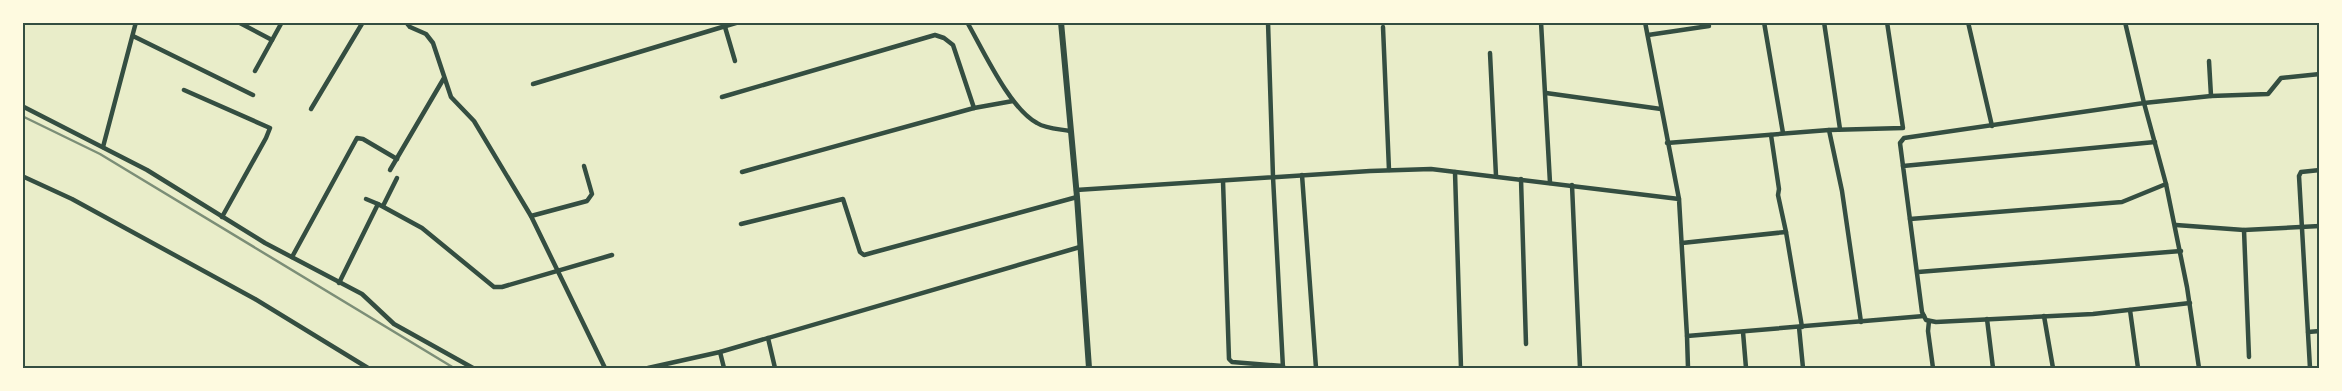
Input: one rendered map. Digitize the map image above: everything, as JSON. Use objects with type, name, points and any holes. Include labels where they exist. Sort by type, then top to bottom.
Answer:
[{"type":"main road","points":[[1061,22],[1089,368]]},
{"type":"street","points":[[104,147],[136,22]]},
{"type":"street","points":[[238,22],[272,40]]},
{"type":"street","points":[[255,71],[282,22]]},
{"type":"street","points":[[311,110],[363,22]]},
{"type":"street","points":[[406,22],[430,39],[451,97],[474,121],[531,216],[605,368]]},
{"type":"street","points":[[533,84],[739,22]]},
{"type":"street","points":[[967,22],[1013,101],[1024,114],[1038,124],[1070,132]]},
{"type":"street","points":[[1222,181],[1229,359],[1232,362],[1241,364],[1283,367],[1273,178],[1268,22]]},
{"type":"street","points":[[1541,22],[1550,183]]},
{"type":"street","points":[[1645,22],[1678,199],[1688,368]]},
{"type":"street","points":[[1764,22],[1783,133]]},
{"type":"street","points":[[1824,22],[1840,129]]},
{"type":"street","points":[[1887,22],[1904,138]]},
{"type":"street","points":[[1968,22],[1992,126]]},
{"type":"street","points":[[2125,22],[2176,225],[2199,368]]},
{"type":"street","points":[[1383,26],[1389,170]]},
{"type":"street","points":[[1648,36],[1709,26]]},
{"type":"street","points":[[725,27],[735,61]]},
{"type":"street","points":[[722,97],[935,35],[953,45],[974,108]]},
{"type":"street","points":[[133,36],[253,95]]},
{"type":"street","points":[[1490,53],[1496,176]]},
{"type":"street","points":[[2209,61],[2211,96]]},
{"type":"street","points":[[2190,303],[2130,310],[2044,316],[1929,321],[1924,316],[1900,143],[1904,138],[2144,103],[2211,96],[2268,94],[2281,78],[2320,74]]},
{"type":"street","points":[[390,170],[444,78]]},
{"type":"street","points":[[184,90],[270,128],[222,218]]},
{"type":"street","points":[[1546,93],[1661,108]]},
{"type":"street","points":[[742,172],[974,108],[1013,101]]},
{"type":"street","points":[[22,106],[147,170],[222,218],[362,294],[394,324],[473,368]]},
{"type":"street","points":[[1667,143],[1840,129],[1903,128]]},
{"type":"street","points":[[1829,130],[1840,182],[1861,322]]},
{"type":"street","points":[[1771,135],[1779,189],[1778,195],[1786,232],[1801,327],[1803,368]]},
{"type":"street","points":[[292,257],[357,138],[363,139],[397,159]]},
{"type":"street","points":[[1903,166],[2155,142]]},
{"type":"street","points":[[531,216],[588,202],[592,194],[584,166]]},
{"type":"street","points":[[741,224],[843,199],[860,252],[864,255],[1076,193],[1389,170],[1430,169],[1678,199]]},
{"type":"street","points":[[2310,368],[2299,173],[2320,170]]},
{"type":"street","points":[[1455,172],[1461,368]]},
{"type":"street","points":[[1302,175],[1316,368]]},
{"type":"street","points":[[22,176],[76,201],[255,300],[368,368]]},
{"type":"street","points":[[339,283],[380,205],[397,178]]},
{"type":"street","points":[[1521,179],[1526,344]]},
{"type":"street","points":[[1910,219],[2122,202],[2166,184]]},
{"type":"street","points":[[1572,185],[1580,368]]},
{"type":"street","points":[[366,198],[429,233],[494,287],[502,287],[612,255]]},
{"type":"street","points":[[2176,225],[2244,230],[2320,226]]},
{"type":"street","points":[[2244,230],[2249,357]]},
{"type":"street","points":[[1682,243],[1786,232]]},
{"type":"street","points":[[648,368],[720,352],[1080,247]]},
{"type":"street","points":[[1918,272],[2181,251]]},
{"type":"street","points":[[2130,310],[2138,368]]},
{"type":"street","points":[[1687,336],[1924,316]]},
{"type":"street","points":[[2044,316],[2053,368]]},
{"type":"street","points":[[1987,319],[1993,368]]},
{"type":"street","points":[[1929,321],[1928,331],[1933,368]]},
{"type":"street","points":[[2308,332],[2320,331]]},
{"type":"street","points":[[1744,332],[1746,368]]},
{"type":"street","points":[[768,338],[775,368]]},
{"type":"street","points":[[720,352],[724,368]]},
{"type":"railway","points":[[22,116],[100,154],[454,368]]}]
